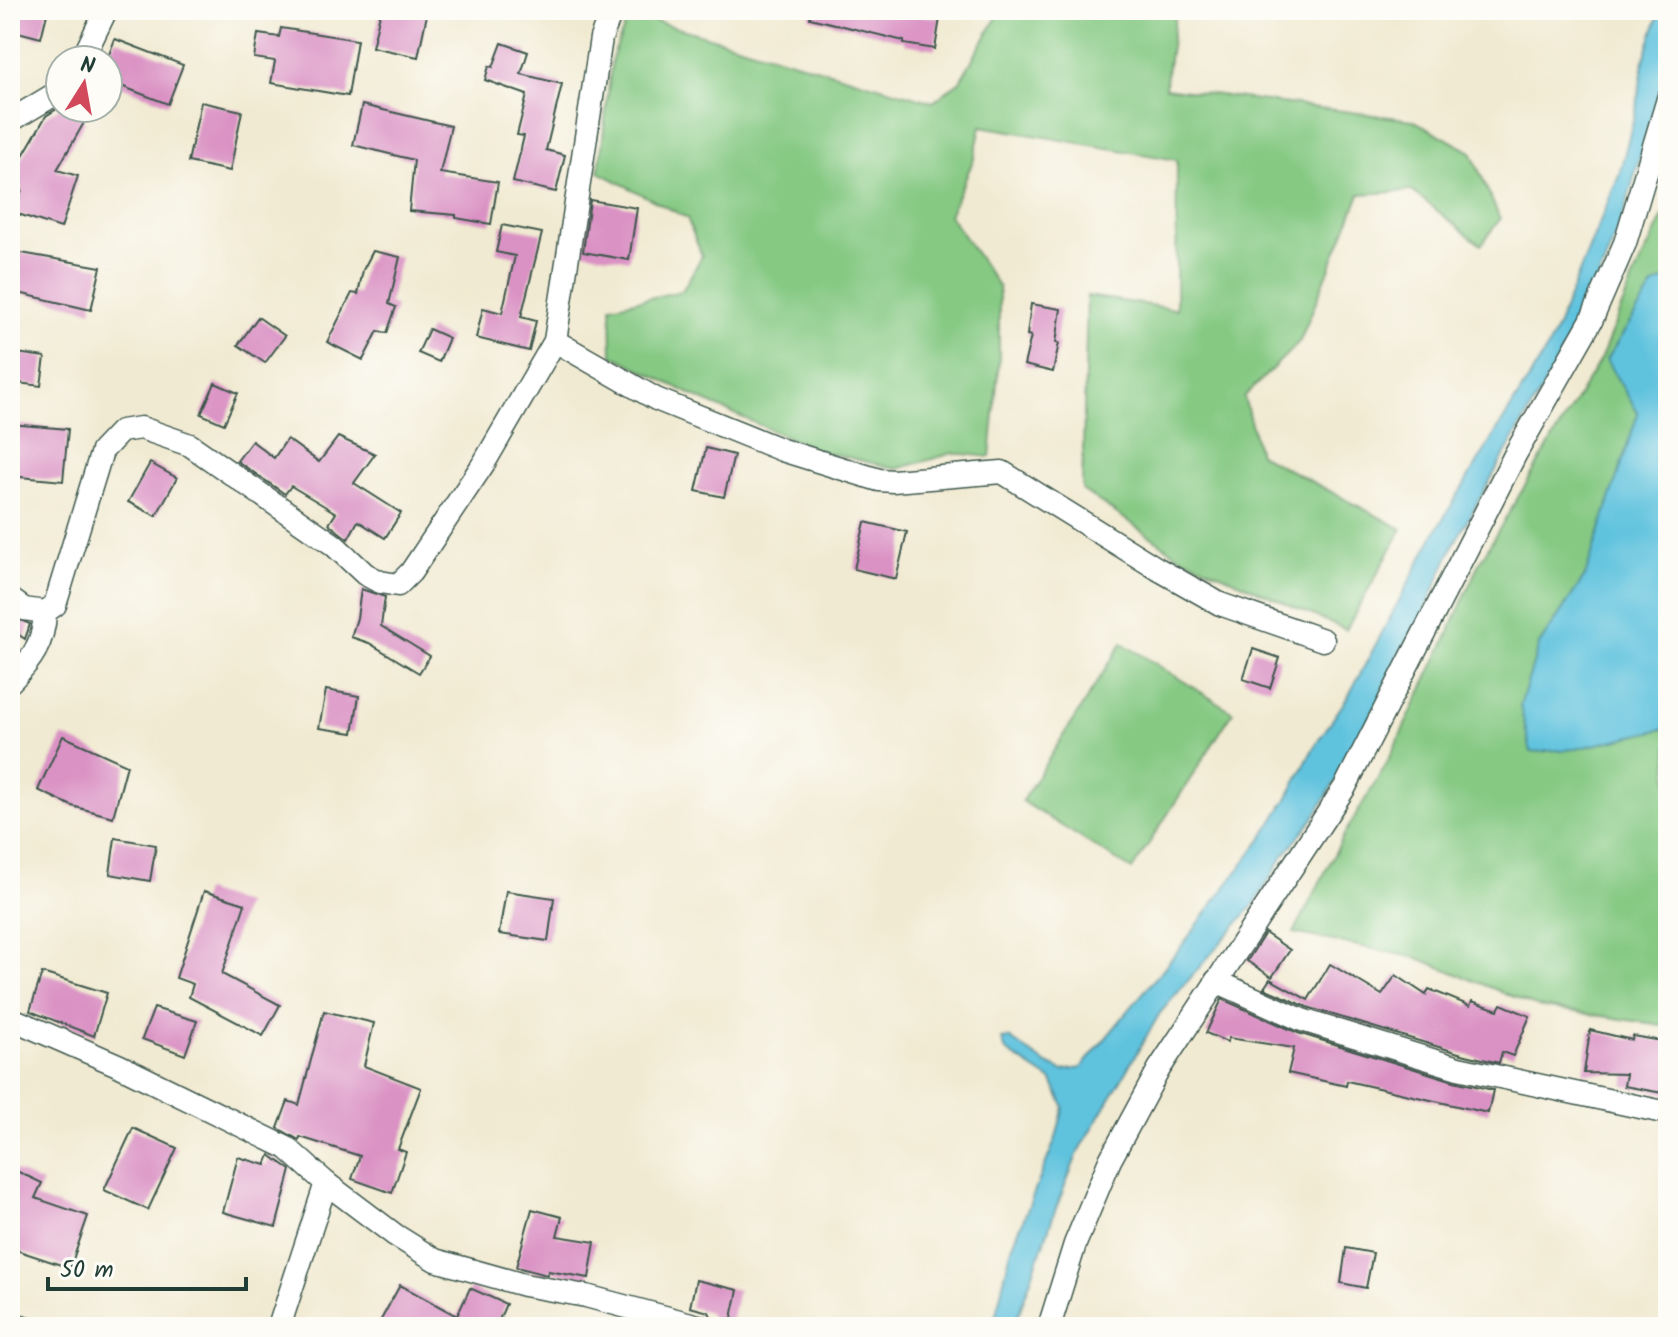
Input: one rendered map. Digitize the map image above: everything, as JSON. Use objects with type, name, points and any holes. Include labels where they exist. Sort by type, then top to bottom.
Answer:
[{"type":"street","points":[[90,44],[106,10]]},
{"type":"street","points":[[10,599],[24,609],[45,612],[55,605],[102,451],[121,431],[141,428],[190,445],[334,545],[365,574],[380,582],[398,585],[411,572],[484,463],[555,341],[601,38],[612,10]]},
{"type":"street","points":[[1049,1327],[1075,1244],[1110,1160],[1159,1069],[1345,787],[1516,453],[1591,321],[1625,243],[1668,99]]},
{"type":"street","points":[[10,121],[44,101]]},
{"type":"street","points":[[555,341],[656,399],[782,450],[879,480],[1002,472],[1220,604],[1323,640]]},
{"type":"street","points":[[10,682],[23,670],[44,636],[45,612]]},
{"type":"street","points":[[1216,981],[1302,1020],[1458,1068],[1668,1113]]},
{"type":"street","points":[[10,1018],[120,1066],[287,1148],[326,1183],[395,1235],[435,1260],[524,1285],[586,1296],[702,1327]]},
{"type":"street","points":[[279,1327],[326,1183]]},
{"type":"street","points":[[10,1323],[24,1327]]},
{"type":"green space","points":[[1001,10],[1176,10],[1165,88],[1413,120],[1471,152],[1500,219],[1481,245],[1412,191],[1360,194],[1300,341],[1244,397],[1259,454],[1402,529],[1346,630],[1178,555],[1082,490],[1087,296],[1176,309],[1177,160],[981,126],[974,159],[949,215],[999,287],[999,361],[990,457],[953,453],[897,469],[817,450],[702,400],[612,355],[611,306],[682,291],[702,256],[687,218],[599,172],[612,58],[630,14],[933,102],[960,81]]},
{"type":"green space","points":[[1668,206],[1668,1026],[1536,1006],[1418,958],[1294,933],[1344,835],[1387,763],[1479,563],[1601,358],[1635,274]]},
{"type":"green space","points":[[1122,643],[1233,712],[1132,870],[1022,801]]},
{"type":"water","points":[[1660,10],[1668,10],[1668,60],[1622,219],[1593,292],[1549,377],[1454,544],[1421,619],[1356,746],[1313,819],[1282,858],[1256,902],[1160,1013],[1077,1155],[1014,1327],[993,1327],[1011,1250],[1056,1138],[1064,1106],[1052,1081],[1006,1051],[1002,1039],[1009,1038],[1062,1071],[1081,1068],[1177,952],[1263,837],[1314,747],[1349,695],[1437,529],[1550,344],[1619,175],[1636,110],[1644,60]]},
{"type":"water","points":[[1668,278],[1668,728],[1576,749],[1531,752],[1520,706],[1539,645],[1585,576],[1638,413],[1606,360],[1654,285]]},
{"type":"building","points":[[10,10],[48,10],[41,38],[10,30]]},
{"type":"building","points":[[381,10],[428,10],[418,57],[372,47]]},
{"type":"building","points":[[811,10],[905,10],[904,13],[940,18],[935,49],[904,44],[904,41],[810,18]]},
{"type":"building","points":[[281,28],[357,40],[348,96],[271,83],[275,61],[254,58],[258,34],[279,37]]},
{"type":"building","points":[[115,39],[183,65],[168,104],[124,87],[124,44],[113,44]]},
{"type":"building","points":[[502,43],[528,52],[521,74],[562,84],[546,150],[565,155],[556,192],[513,182],[524,136],[517,135],[527,95],[485,80]]},
{"type":"building","points":[[201,102],[242,111],[230,171],[188,162]]},
{"type":"building","points":[[362,105],[451,126],[440,173],[498,182],[491,224],[456,218],[456,215],[409,211],[414,160],[353,145]]},
{"type":"building","points":[[44,119],[44,124],[83,124],[57,170],[78,176],[61,228],[15,213],[22,189],[10,184],[18,158],[21,159]]},
{"type":"building","points":[[590,200],[637,208],[629,260],[583,252]]},
{"type":"building","points":[[502,225],[542,233],[521,317],[536,321],[529,351],[476,338],[483,308],[502,313],[515,256],[496,252]]},
{"type":"building","points":[[10,251],[101,267],[91,310],[10,291]]},
{"type":"building","points":[[373,251],[400,257],[389,304],[396,307],[387,333],[378,331],[363,360],[327,342],[352,293],[358,294],[363,270]]},
{"type":"building","points":[[1031,304],[1061,309],[1053,372],[1024,365],[1031,336],[1027,335]]},
{"type":"building","points":[[258,317],[285,336],[265,363],[238,345]]},
{"type":"building","points":[[429,329],[449,338],[439,362],[418,353]]},
{"type":"building","points":[[10,352],[45,357],[41,386],[10,382]]},
{"type":"building","points":[[215,383],[238,393],[224,424],[201,414]]},
{"type":"building","points":[[10,424],[68,429],[63,481],[10,476]]},
{"type":"building","points":[[338,437],[375,454],[354,483],[401,513],[385,538],[358,521],[348,539],[329,524],[336,513],[291,486],[285,494],[237,461],[252,441],[274,458],[287,439],[319,462]]},
{"type":"building","points":[[706,448],[734,455],[724,497],[696,491]]},
{"type":"building","points":[[150,463],[177,478],[156,516],[128,502]]},
{"type":"building","points":[[865,522],[907,532],[896,579],[854,569]]},
{"type":"building","points":[[361,589],[385,597],[381,626],[430,656],[419,673],[369,643],[351,637]]},
{"type":"building","points":[[10,616],[30,624],[25,639],[10,629]]},
{"type":"building","points":[[1253,649],[1280,658],[1270,688],[1243,679]]},
{"type":"building","points":[[326,690],[359,696],[353,733],[319,728]]},
{"type":"building","points":[[63,736],[127,765],[113,817],[72,806],[38,790]]},
{"type":"building","points":[[115,838],[156,845],[150,881],[110,874]]},
{"type":"building","points":[[204,891],[245,904],[222,974],[280,1005],[263,1036],[189,997],[193,984],[176,978]]},
{"type":"building","points":[[506,891],[554,898],[548,941],[499,934]]},
{"type":"building","points":[[1265,933],[1290,950],[1272,977],[1247,961]]},
{"type":"building","points":[[1330,964],[1382,995],[1396,975],[1426,995],[1429,989],[1470,1006],[1472,1001],[1498,1010],[1501,1004],[1530,1016],[1513,1056],[1502,1052],[1499,1063],[1307,1007],[1264,988],[1270,979],[1308,1000]]},
{"type":"building","points":[[42,973],[107,993],[94,1036],[30,1011]]},
{"type":"building","points":[[1222,999],[1298,1033],[1493,1090],[1488,1113],[1347,1081],[1346,1086],[1288,1073],[1294,1048],[1229,1038],[1227,1042],[1206,1033]]},
{"type":"building","points":[[154,1008],[197,1021],[185,1055],[142,1039]]},
{"type":"building","points":[[324,1011],[374,1023],[364,1066],[421,1088],[398,1149],[406,1152],[392,1193],[352,1179],[360,1156],[300,1137],[299,1140],[278,1128],[288,1101],[299,1105]]},
{"type":"building","points":[[1590,1030],[1632,1040],[1633,1036],[1668,1042],[1668,1094],[1624,1086],[1626,1074],[1584,1073]]},
{"type":"building","points":[[133,1128],[177,1148],[148,1210],[104,1190]]},
{"type":"building","points":[[270,1155],[291,1170],[276,1227],[223,1212],[238,1157],[266,1165]]},
{"type":"building","points":[[10,1168],[42,1183],[35,1198],[88,1216],[70,1268],[10,1248]]},
{"type":"building","points":[[532,1209],[562,1217],[557,1236],[595,1242],[589,1278],[548,1271],[547,1275],[516,1267]]},
{"type":"building","points":[[1346,1248],[1373,1253],[1366,1288],[1341,1283]]},
{"type":"building","points":[[696,1280],[738,1290],[730,1327],[716,1327],[709,1312],[690,1307]]},
{"type":"building","points":[[400,1285],[457,1316],[470,1288],[506,1304],[496,1327],[377,1327]]}]
